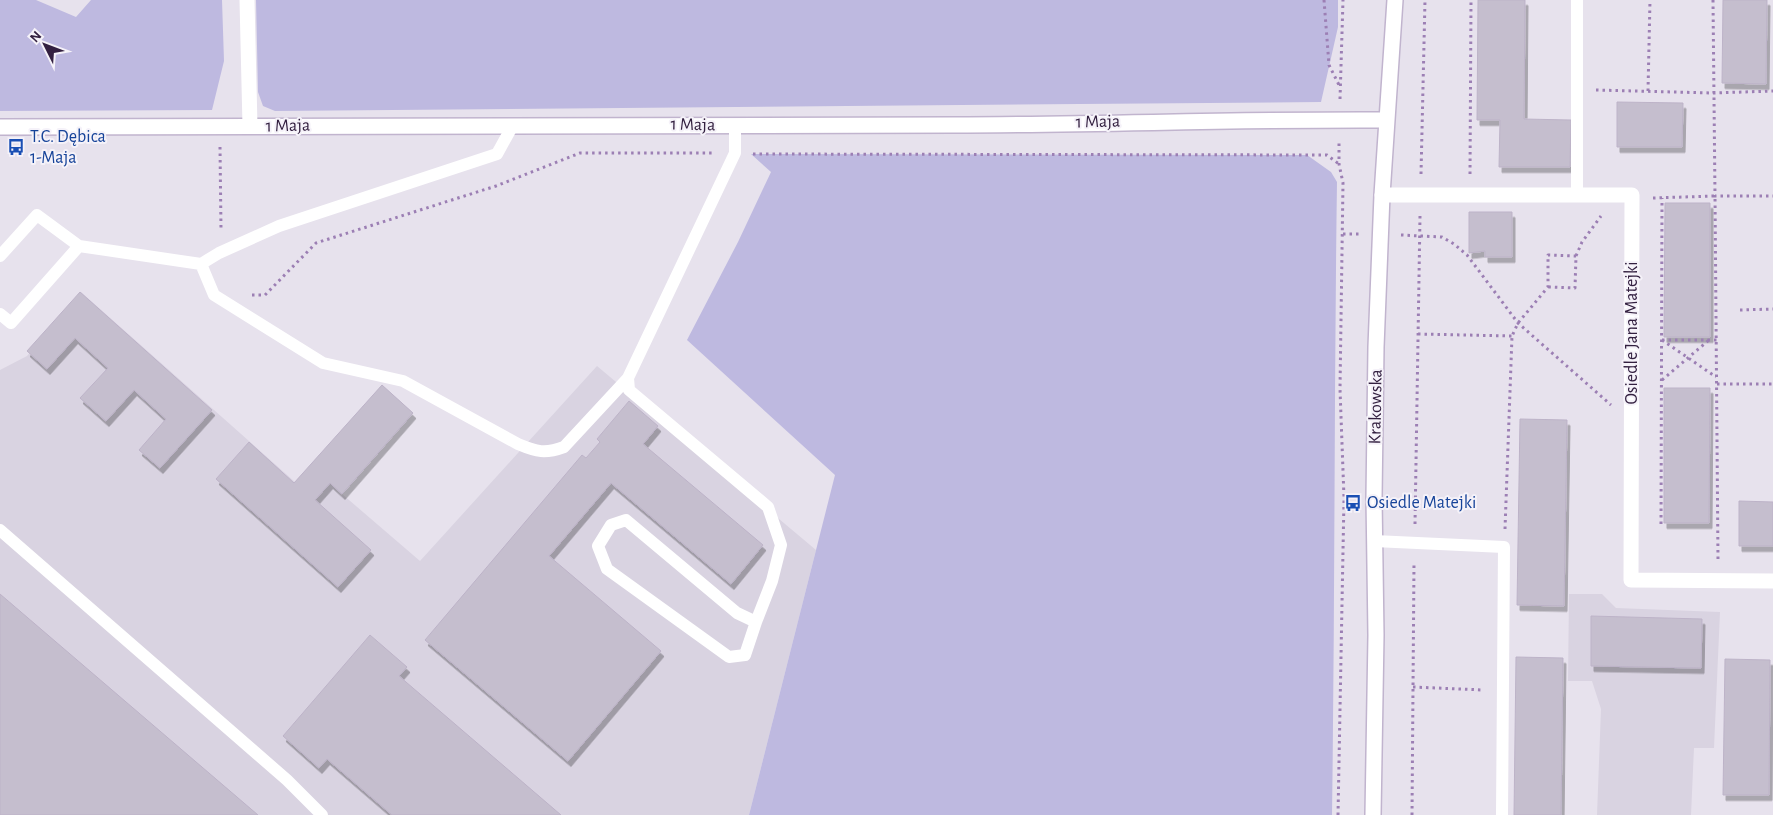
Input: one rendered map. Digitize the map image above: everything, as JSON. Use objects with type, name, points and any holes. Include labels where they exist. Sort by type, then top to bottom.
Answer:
[{"type":"street","points":[[247,0],[250,126]]},
{"type":"street","name":"Krakowska","points":[[1373,815],[1376,635],[1374,541],[1376,347],[1386,120],[1395,0]]},
{"type":"street","name":"1 Maja","points":[[0,127],[735,126],[1386,120]]},
{"type":"street","name":"Osiedle Jana Matejki","points":[[1382,195],[1632,195],[1631,580],[1773,581]]},
{"type":"lane","points":[[1577,195],[1578,0]]},
{"type":"lane","points":[[0,256],[37,216],[79,246],[201,264],[219,253],[279,226],[497,154],[513,126]]},
{"type":"lane","points":[[201,264],[214,295],[323,363],[403,381],[518,444],[536,452],[552,452],[564,447],[628,378],[735,153],[735,126]]},
{"type":"lane","points":[[0,314],[11,323],[79,246]]},
{"type":"lane","points":[[628,378],[629,390],[768,507],[781,545],[772,581],[745,655],[729,657],[607,569],[598,546],[611,525],[626,520],[737,613],[756,622]]},
{"type":"lane","points":[[0,530],[287,780],[322,815]]},
{"type":"lane","points":[[1374,541],[1504,547],[1502,815]]},
{"type":"path","points":[[1324,0],[1328,65],[1341,88]]},
{"type":"path","points":[[1338,815],[1344,498],[1340,389],[1343,183],[1339,164],[1343,0]]},
{"type":"path","points":[[1425,0],[1420,235],[1442,237],[1467,255],[1518,323],[1632,424]]},
{"type":"path","points":[[1470,195],[1472,0]]},
{"type":"path","points":[[1648,91],[1650,0]]},
{"type":"path","points":[[1713,0],[1718,581]]},
{"type":"path","points":[[1608,90],[1713,93],[1773,91]]},
{"type":"path","points":[[219,253],[222,222],[221,126]]},
{"type":"path","points":[[248,295],[265,294],[316,243],[496,186],[580,153],[1327,155],[1339,164]]},
{"type":"path","points":[[1548,287],[1575,288],[1576,256],[1582,242],[1616,195]]},
{"type":"path","points":[[1661,524],[1662,340],[1660,333],[1660,198],[1773,196]]},
{"type":"path","points":[[1504,547],[1512,336],[1518,323],[1548,287],[1548,256],[1576,256]]},
{"type":"path","points":[[1740,310],[1773,309]]},
{"type":"path","points":[[1418,334],[1512,336]]},
{"type":"path","points":[[1662,340],[1717,340]]},
{"type":"path","points":[[1662,340],[1717,378]]},
{"type":"path","points":[[1661,380],[1709,340]]},
{"type":"path","points":[[1717,384],[1773,384]]},
{"type":"path","points":[[1414,687],[1503,691]]},
{"type":"shaded area","points":[[0,0],[36,0],[76,17],[91,0],[222,0],[224,61],[212,110],[0,111]]},
{"type":"shaded area","points":[[256,0],[1338,0],[1338,27],[1321,102],[275,111],[263,106],[258,92]]},
{"type":"shaded area","points":[[751,154],[1307,155],[1331,172],[1337,182],[1332,815],[749,815],[835,475],[687,340],[738,242],[771,172]]},
{"type":"shaded area","points":[[81,292],[295,482],[382,385],[413,413],[342,494],[420,561],[597,366],[816,550],[749,815],[0,815],[0,370],[27,356]]},
{"type":"shaded area","points":[[1569,594],[1602,594],[1616,608],[1720,612],[1714,748],[1694,748],[1691,815],[1597,815],[1601,709],[1592,681],[1568,681]]},
{"type":"building","points":[[1478,0],[1525,0],[1524,119],[1571,120],[1570,167],[1499,167],[1500,120],[1477,120]]},
{"type":"building","points":[[1723,0],[1767,0],[1766,84],[1722,83]]},
{"type":"building","points":[[1617,102],[1683,103],[1682,147],[1617,147]]},
{"type":"building","points":[[1665,203],[1710,203],[1710,337],[1664,337]]},
{"type":"building","points":[[1469,212],[1512,212],[1512,257],[1485,257],[1485,251],[1469,253]]},
{"type":"building","points":[[80,292],[212,410],[160,468],[139,450],[166,419],[134,390],[106,421],[80,398],[108,368],[75,338],[47,369],[27,351]]},
{"type":"building","points":[[382,385],[413,413],[342,494],[330,483],[315,500],[371,550],[338,587],[216,479],[249,442],[294,483]]},
{"type":"building","points":[[1664,388],[1710,388],[1709,523],[1664,523]]},
{"type":"building","points":[[629,401],[658,426],[643,444],[763,545],[731,584],[611,483],[549,556],[661,651],[568,761],[425,640],[582,455],[586,458],[600,442],[597,439]]},
{"type":"building","points":[[1520,419],[1567,420],[1564,606],[1517,605]]},
{"type":"building","points":[[1739,501],[1773,502],[1773,546],[1739,546]]},
{"type":"building","points":[[0,594],[258,815],[0,815]]},
{"type":"building","points":[[1591,616],[1702,619],[1701,668],[1591,666]]},
{"type":"building","points":[[370,635],[407,667],[399,676],[561,815],[392,815],[327,759],[319,768],[283,736]]},
{"type":"building","points":[[1516,657],[1563,658],[1561,815],[1514,815]]},
{"type":"building","points":[[1725,659],[1770,660],[1769,795],[1723,795]]},
{"type":"place","name":"T.C. Dębica 1-Maja","points":[[16,147]]},
{"type":"place","name":"Osiedle Matejki","points":[[1353,503]]}]
